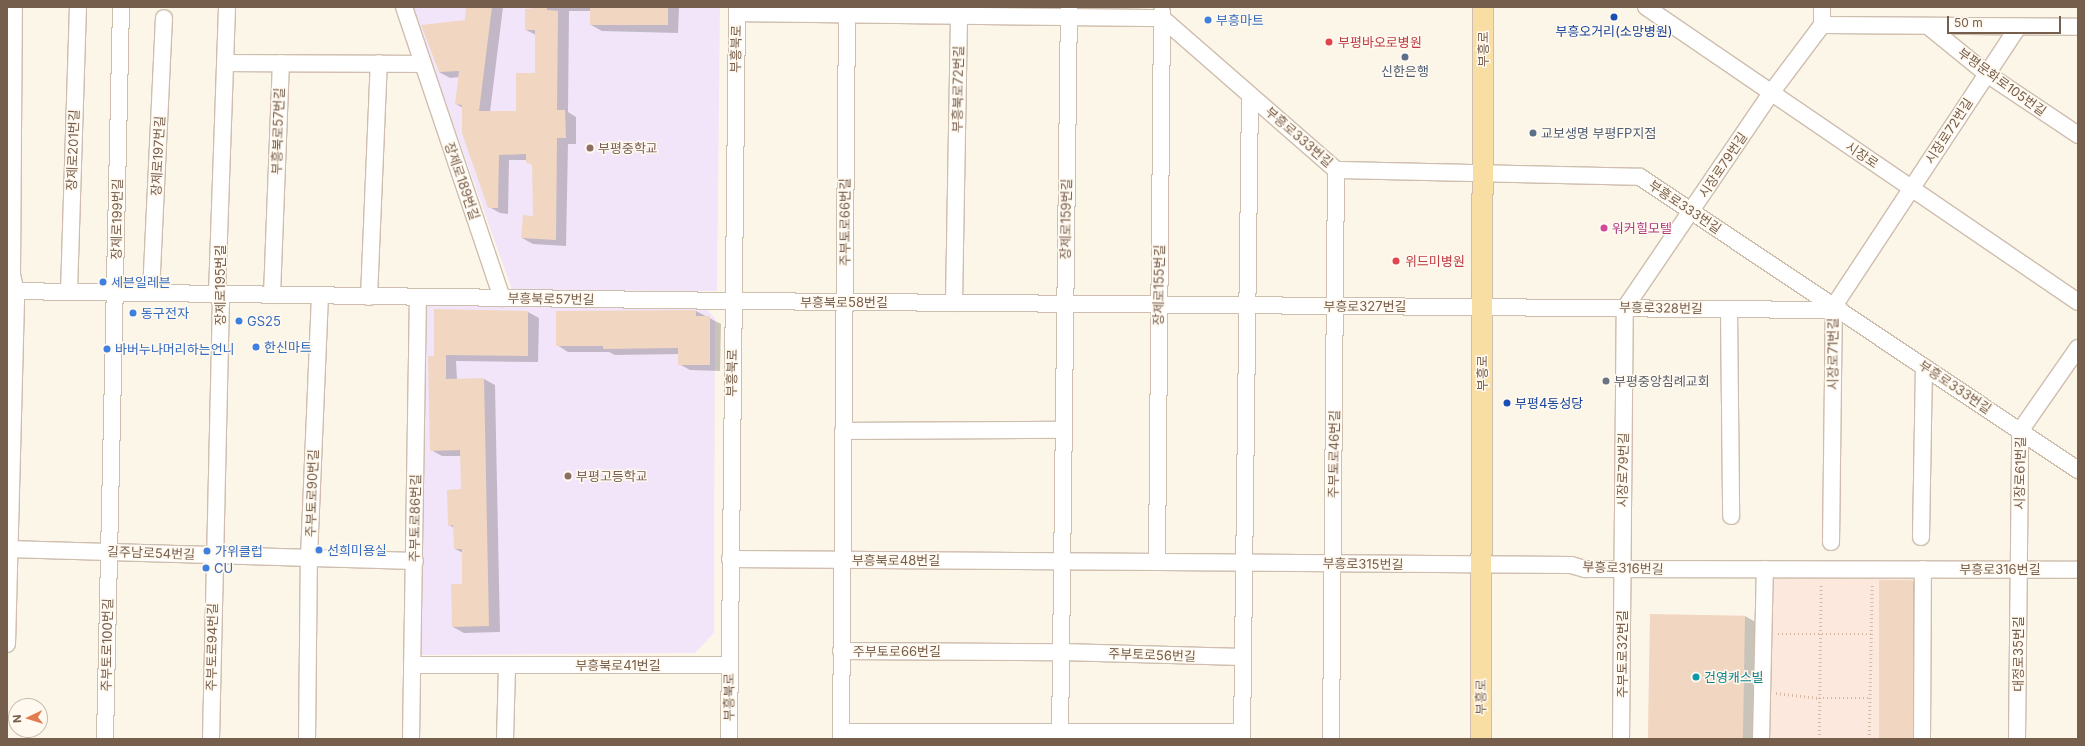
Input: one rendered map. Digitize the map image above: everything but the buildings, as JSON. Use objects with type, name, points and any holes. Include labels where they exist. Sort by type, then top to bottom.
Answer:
[{"type":"main road","name":"부흥로","points":[[1480,739],[1483,7]]},
{"type":"street","points":[[7,644],[14,7]]},
{"type":"street","name":"장제로201번길","points":[[69,292],[78,7]]},
{"type":"street","name":"장제로199번길","points":[[109,552],[116,293],[121,7]]},
{"type":"street","name":"장제로195번길","points":[[214,554],[220,304],[217,294],[227,7]]},
{"type":"street","name":"장제로189번길","points":[[404,7],[502,298]]},
{"type":"street","name":"시장로","points":[[1646,7],[1771,94],[2078,302]]},
{"type":"street","points":[[1822,7],[1822,25],[2078,27]]},
{"type":"street","points":[[737,10],[959,16],[1069,12],[1162,12]]},
{"type":"street","name":"부흥북로","points":[[729,739],[737,10]]},
{"type":"street","name":"장제로159번길","points":[[1062,561],[1069,12]]},
{"type":"street","name":"부흥로333번길","points":[[1162,12],[1250,95],[1336,170],[1640,177],[2078,470]]},
{"type":"street","name":"장제로155번길","points":[[1157,562],[1162,12]]},
{"type":"street","name":"주부토로66번길","points":[[847,14],[841,735],[951,732],[1060,736]]},
{"type":"street","name":"부흥북로72번길","points":[[954,303],[959,16]]},
{"type":"street","name":"장제로197번길","points":[[151,294],[164,18]]},
{"type":"street","name":"시장로79번길","points":[[1622,569],[1625,308],[1771,94],[1822,25]]},
{"type":"street","name":"부평문화로105번길","points":[[1928,26],[1987,74],[2078,135]]},
{"type":"street","name":"시장로72번길","points":[[1911,189],[2018,27]]},
{"type":"street","points":[[225,63],[423,64]]},
{"type":"street","name":"부흥북로57번길","points":[[272,295],[281,63]]},
{"type":"street","points":[[369,296],[379,63]]},
{"type":"street","name":"부흥로333번길","points":[[1248,305],[1250,95]]},
{"type":"street","name":"주부토로46번길","points":[[1331,739],[1336,170]]},
{"type":"street","name":"시장로71번길","points":[[1832,542],[1836,309],[1911,189]]},
{"type":"street","name":"부흥북로57번길","points":[[12,292],[733,301]]},
{"type":"street","name":"주부토로90번길","points":[[307,739],[309,557],[320,296]]},
{"type":"street","name":"주부토로86번길","points":[[411,739],[418,297]]},
{"type":"street","name":"부흥북로58번길","points":[[733,301],[1065,304]]},
{"type":"street","name":"부흥로327번길","points":[[1065,304],[1482,306]]},
{"type":"street","points":[[1062,561],[1060,736],[1242,736],[1248,305]]},
{"type":"street","name":"부흥로328번길","points":[[1482,306],[1836,309]]},
{"type":"street","points":[[1729,309],[1731,516]]},
{"type":"street","name":"시장로61번길","points":[[2019,569],[2020,431],[2078,348]]},
{"type":"street","points":[[1921,537],[1924,367]]},
{"type":"street","points":[[843,431],[1064,430]]},
{"type":"street","name":"길주남로54번길","points":[[9,549],[415,561]]},
{"type":"street","name":"주부토로100번길","points":[[105,739],[109,552]]},
{"type":"street","name":"주부토로94번길","points":[[211,739],[214,554]]},
{"type":"street","name":"부흥북로48번길","points":[[730,559],[1062,561]]},
{"type":"street","name":"부흥로315번길","points":[[1062,561],[1481,565]]},
{"type":"street","name":"부흥로316번길","points":[[1481,565],[1571,565],[1585,569],[2078,570]]},
{"type":"street","name":"주부토로32번길","points":[[1621,739],[1622,569]]},
{"type":"street","points":[[1761,739],[1765,569]]},
{"type":"street","points":[[1922,739],[1923,569]]},
{"type":"street","name":"대정로35번길","points":[[2017,739],[2019,569]]},
{"type":"street","name":"주부토로66번길","points":[[841,651],[952,651]]},
{"type":"street","name":"주부토로56번길","points":[[952,651],[1062,652],[1243,657]]},
{"type":"street","name":"부흥북로41번길","points":[[412,665],[729,665]]},
{"type":"street","points":[[505,739],[507,666]]},
{"type":"path","points":[[1819,739],[1822,569]]},
{"type":"path","points":[[1869,739],[1872,569]]},
{"type":"path","points":[[1763,634],[1871,634]]},
{"type":"path","points":[[1762,692],[1819,698],[1870,698]]},
{"type":"shaded area","name":"부평중학교","points":[[412,7],[720,7],[717,291],[512,290]]},
{"type":"shaded area","name":"부평고등학교","points":[[423,303],[704,306],[715,318],[714,633],[695,653],[421,655]]},
{"type":"shaded area","points":[[1765,569],[1923,569],[1923,739],[1765,739]]},
{"type":"place","name":"부흥오거리(소망병원)","points":[[1614,17]]},
{"type":"place","name":"부흥마트","points":[[1208,20]]},
{"type":"place","name":"부평바오로병원","points":[[1329,42]]},
{"type":"place","name":"신한은행","points":[[1405,57]]},
{"type":"place","name":"교보생명 부평FP지점","points":[[1533,133]]},
{"type":"place","name":"부평중학교","points":[[590,148]]},
{"type":"place","name":"워커힐모텔","points":[[1604,228]]},
{"type":"place","name":"위드미병원","points":[[1396,261]]},
{"type":"place","name":"세븐일레븐","points":[[103,282]]},
{"type":"place","name":"동구전자","points":[[133,313]]},
{"type":"place","name":"GS25","points":[[239,321]]},
{"type":"place","name":"한신마트","points":[[256,347]]},
{"type":"place","name":"바버누나머리하는언니","points":[[107,349]]},
{"type":"place","name":"부평중앙침례교회","points":[[1606,381]]},
{"type":"place","name":"부평4동성당","points":[[1507,403]]},
{"type":"place","name":"부평고등학교","points":[[568,476]]},
{"type":"place","name":"선희미용실","points":[[319,550]]},
{"type":"place","name":"가위클럽","points":[[207,551]]},
{"type":"place","name":"CU","points":[[206,568]]},
{"type":"place","name":"건영캐스빌","points":[[1696,677]]}]
